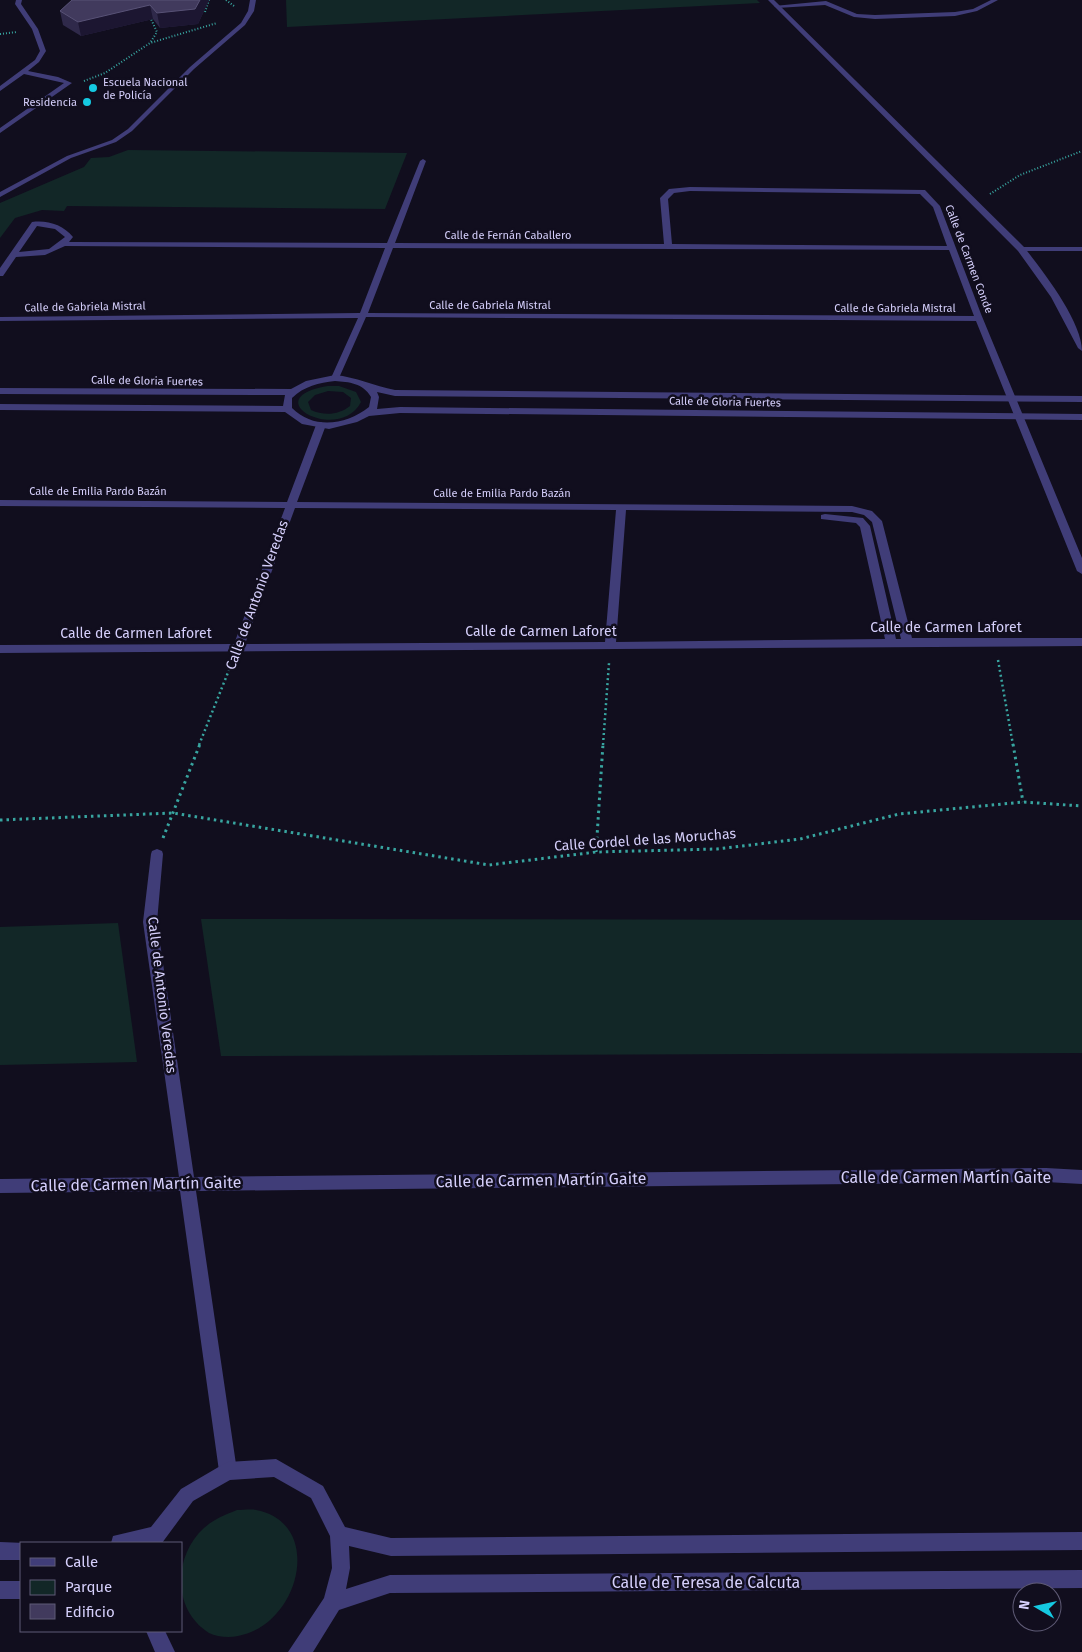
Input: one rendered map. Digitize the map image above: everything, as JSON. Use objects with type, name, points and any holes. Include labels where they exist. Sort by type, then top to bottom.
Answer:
[{"type":"street","points":[[0,89],[37,61],[44,51],[35,29],[18,4],[19,0]]},
{"type":"street","points":[[0,195],[69,157],[114,141],[130,130],[192,68],[238,30],[251,11],[253,0]]},
{"type":"street","points":[[771,0],[1021,249],[1052,291],[1082,348]]},
{"type":"street","points":[[777,6],[825,1],[856,16],[875,17],[955,14],[975,10],[995,0]]},
{"type":"street","points":[[24,72],[56,78],[69,83]]},
{"type":"street","points":[[0,131],[69,83]]},
{"type":"street","points":[[287,409],[288,397],[293,392],[311,382],[335,378],[364,313],[423,161]]},
{"type":"street","name":"Calle de Carmen Conde","points":[[668,243],[664,198],[672,191],[690,189],[922,192],[936,206],[1082,571]]},
{"type":"street","points":[[0,274],[35,224],[64,229],[67,240],[39,254],[14,255]]},
{"type":"street","name":"Calle de Fernán Caballero","points":[[67,240],[950,245]]},
{"type":"street","points":[[1021,249],[1082,249]]},
{"type":"street","name":"Calle de Gabriela Mistral","points":[[0,311],[979,317]]},
{"type":"street","name":"Calle de Gabriela Mistral","points":[[0,320],[364,313]]},
{"type":"street","name":"Calle de Gloria Fuertes","points":[[335,378],[348,379],[368,387],[395,393],[1082,399]]},
{"type":"street","points":[[0,408],[287,409],[299,420],[321,425],[347,423],[367,413],[375,402],[373,391],[368,387]]},
{"type":"street","name":"Calle de Gloria Fuertes","points":[[0,391],[293,392]]},
{"type":"street","name":"Calle de Gloria Fuertes","points":[[367,413],[410,410],[1082,417]]},
{"type":"street","name":"Calle de Antonio Veredas","points":[[238,648],[321,425]]},
{"type":"street","name":"Calle de Emilia Pardo Bazán","points":[[0,503],[289,509]]},
{"type":"street","name":"Calle de Emilia Pardo Bazán","points":[[0,511],[852,509],[868,513],[877,521],[907,642]]},
{"type":"street","points":[[610,646],[620,510]]},
{"type":"street","name":"Calle de Emilia Pardo Bazán","points":[[620,510],[844,517],[859,520],[865,526],[892,642]]},
{"type":"street","name":"Calle de Carmen Laforet","points":[[0,649],[1082,642]]},
{"type":"street","name":"Calle de Antonio Veredas","points":[[157,854],[150,922],[228,1471]]},
{"type":"street","name":"Calle de Carmen Martín Gaite","points":[[0,1186],[1046,1175],[1082,1177]]},
{"type":"street","points":[[129,1542],[155,1539],[187,1494],[228,1471],[276,1468],[316,1492],[339,1535],[341,1568],[333,1602],[304,1648],[298,1652]]},
{"type":"street","points":[[339,1535],[391,1547],[1082,1541]]},
{"type":"street","points":[[0,1552],[20,1551]]},
{"type":"street","name":"Calle de Teresa de Calcuta","points":[[333,1602],[390,1584],[1082,1579]]},
{"type":"street","points":[[0,1590],[20,1590]]},
{"type":"street","points":[[155,1632],[165,1652]]},
{"type":"path","points":[[205,12],[209,0]]},
{"type":"path","points":[[227,0],[236,7]]},
{"type":"path","points":[[150,10],[150,20],[157,32],[150,43]]},
{"type":"path","points":[[69,83],[86,80],[105,73],[150,43],[177,37],[224,19]]},
{"type":"path","points":[[972,201],[983,198],[1020,175],[1082,151]]},
{"type":"path","points":[[991,642],[998,662],[1023,802]]},
{"type":"path","points":[[596,852],[610,646]]},
{"type":"path","name":"Calle de Antonio Veredas","points":[[157,854],[238,648]]},
{"type":"path","name":"Calle Cordel de las Moruchas","points":[[0,820],[174,813],[489,865],[596,852],[717,849],[800,839],[899,814],[1023,802],[1082,806]]},
{"type":"green space","points":[[286,0],[757,0],[760,3],[287,27]]},
{"type":"green space","points":[[128,150],[407,153],[385,209],[67,206],[64,211],[42,210],[15,218],[0,238],[0,203],[84,167],[91,158],[109,157]]},
{"type":"green space","points":[[328,386],[339,386],[356,392],[361,402],[350,414],[336,419],[321,419],[308,415],[300,408],[299,400],[307,392]],"holes":[[[328,391],[343,392],[351,398],[350,406],[346,409],[331,414],[311,410],[308,402],[315,395]]]},
{"type":"green space","points":[[201,919],[1082,920],[1082,1053],[221,1056]]},
{"type":"green space","points":[[118,923],[137,1062],[0,1065],[0,927]]},
{"type":"green space","points":[[237,1510],[256,1510],[278,1519],[291,1534],[297,1553],[296,1574],[289,1595],[277,1614],[259,1628],[238,1636],[223,1637],[209,1633],[197,1623],[188,1611],[183,1597],[182,1567],[186,1553],[204,1528]]},
{"type":"building","points":[[72,0],[200,0],[195,9],[157,13],[150,5],[78,22],[60,11]]},
{"type":"place","name":"Escuela Nacional de Policía","points":[[93,88]]},
{"type":"place","name":"Residencia","points":[[87,102]]}]
